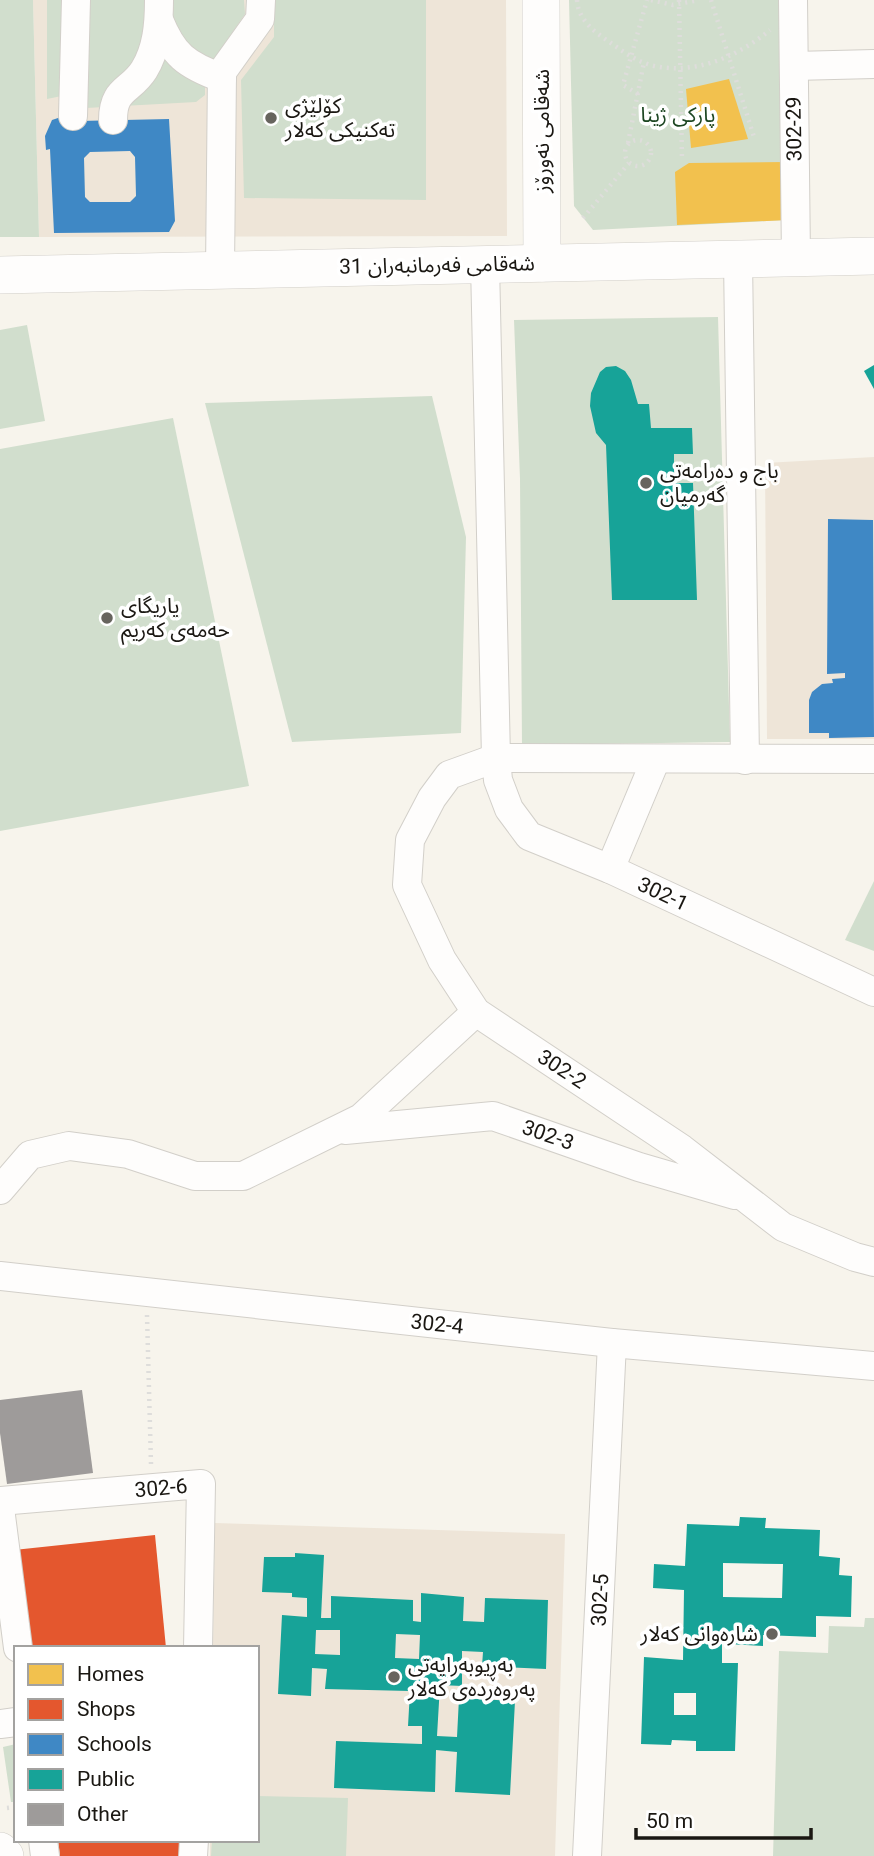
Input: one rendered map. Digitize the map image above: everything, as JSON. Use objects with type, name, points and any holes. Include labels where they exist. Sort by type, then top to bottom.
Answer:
[{"type":"main road","name":"شەقامی نەورۆز","points":[[541,0],[542,263]]},
{"type":"main road","name":"شەقامی فەرمانبەران 31","points":[[0,275],[874,256]]},
{"type":"main road","points":[[0,1851],[5,1856]]},
{"type":"street","points":[[73,116],[76,0]]},
{"type":"street","points":[[220,270],[222,72],[260,19],[261,0]]},
{"type":"street","name":"302-29","points":[[793,0],[796,257]]},
{"type":"street","points":[[159,10],[167,40],[178,55],[198,69],[222,78]]},
{"type":"street","points":[[113,120],[113,104],[125,88],[142,74],[151,57],[159,10]]},
{"type":"street","points":[[794,66],[874,64]]},
{"type":"street","points":[[738,259],[745,760]]},
{"type":"street","name":"302-1","points":[[485,264],[496,758],[498,779],[509,809],[529,836],[610,869],[874,992]]},
{"type":"street","points":[[496,758],[874,759]]},
{"type":"street","name":"302-2","points":[[496,758],[449,775],[432,798],[410,840],[407,885],[442,960],[476,1012],[682,1149],[783,1227],[855,1257],[874,1262]]},
{"type":"street","points":[[610,869],[656,759]]},
{"type":"street","points":[[0,1190],[30,1154],[69,1146],[128,1154],[195,1176],[243,1177],[361,1118],[476,1012]]},
{"type":"street","name":"302-3","points":[[338,1130],[493,1116],[639,1167],[751,1200]]},
{"type":"street","name":"302-4","points":[[0,1276],[612,1343],[874,1366]]},
{"type":"street","name":"302-5","points":[[587,1856],[612,1343]]},
{"type":"street","name":"302-6","points":[[0,1501],[201,1485],[198,1646]]},
{"type":"street","points":[[0,1508],[18,1646]]},
{"type":"path","points":[[577,0],[578,12],[596,33],[631,57],[651,65],[699,67],[751,46],[775,26]]},
{"type":"path","points":[[638,94],[623,85],[649,0],[699,0]]},
{"type":"path","points":[[711,0],[754,137]]},
{"type":"path","points":[[679,2],[682,159]]},
{"type":"path","points":[[629,163],[625,151],[644,62]]},
{"type":"path","points":[[628,143],[637,139],[645,142],[651,153],[648,161],[641,165],[629,163]]},
{"type":"path","points":[[583,218],[629,163]]},
{"type":"path","points":[[147,1292],[151,1489]]},
{"type":"path","points":[[7,1808],[14,1807]]},
{"type":"shaded area","name":"کۆلێژی تەکنیکی کەلار","points":[[33,0],[506,0],[507,236],[39,237]]},
{"type":"shaded area","points":[[874,457],[874,739],[767,739],[765,463]]},
{"type":"shaded area","name":"بەڕیوبەرایەتی پەروەردەی کەلار","points":[[215,1523],[565,1534],[555,1856],[210,1856],[210,1842],[259,1842],[259,1646],[213,1646]]},
{"type":"green space","points":[[0,0],[33,0],[39,237],[0,237]]},
{"type":"green space","points":[[47,0],[244,0],[245,14],[205,72],[205,95],[196,102],[86,108],[86,91],[47,99]]},
{"type":"green space","points":[[274,0],[426,0],[426,200],[244,198],[241,80],[274,37]]},
{"type":"green space","name":"پارکی ژینا","points":[[569,0],[782,0],[787,220],[593,230],[574,206]]},
{"type":"green space","points":[[718,317],[730,742],[522,745],[520,479],[514,320]]},
{"type":"green space","points":[[27,325],[45,421],[0,429],[0,330]]},
{"type":"green space","points":[[432,396],[466,537],[461,733],[292,742],[205,403]]},
{"type":"green space","name":"یاریگای ‌حەمەی کەریم","points":[[173,418],[249,786],[0,831],[0,449]]},
{"type":"green space","points":[[874,881],[874,951],[845,940]]},
{"type":"green space","points":[[865,1618],[874,1618],[874,1856],[773,1856],[779,1651],[828,1653],[829,1626],[864,1627]]},
{"type":"green space","points":[[14,1744],[14,1802],[11,1802],[3,1747]]},
{"type":"green space","points":[[259,1796],[348,1798],[346,1856],[211,1856],[212,1842],[259,1842]]},
{"type":"building: Homes","points":[[729,79],[748,139],[691,148],[686,89]]},
{"type":"building: Homes","points":[[785,162],[787,220],[677,225],[675,172],[689,163]]},
{"type":"building: Shops","points":[[155,1535],[166,1646],[30,1646],[14,1550]]},
{"type":"building: Shops","points":[[58,1842],[182,1842],[183,1856],[60,1856]]},
{"type":"building: Schools","points":[[64,116],[79,121],[169,119],[175,221],[169,232],[54,233],[50,149],[46,150],[45,136],[52,120]],"holes":[[[130,151],[135,157],[136,196],[130,202],[90,202],[85,197],[84,158],[90,152]]]},
{"type":"building: Schools","points":[[828,519],[873,520],[874,737],[829,738],[829,733],[809,733],[809,700],[812,692],[822,684],[833,683],[832,679],[845,678],[845,673],[827,674]]},
{"type":"building: Public","points":[[874,365],[874,389],[864,371]]},
{"type":"building: Public","name":"باج و دەرامەتی گەرمیان","points":[[616,366],[625,371],[631,380],[638,404],[649,404],[651,428],[692,428],[693,454],[674,454],[674,483],[693,483],[697,600],[612,600],[606,445],[596,433],[590,406],[591,393],[600,372],[606,367]]},
{"type":"building: Public","name":"شارەوانی کەلار","points":[[740,1517],[766,1518],[765,1528],[820,1530],[819,1556],[840,1558],[839,1575],[852,1576],[851,1617],[816,1616],[816,1637],[763,1635],[763,1646],[728,1644],[728,1633],[722,1633],[722,1663],[738,1663],[735,1751],[696,1751],[696,1741],[672,1740],[671,1745],[641,1744],[644,1657],[683,1660],[684,1590],[653,1588],[654,1564],[685,1566],[687,1524],[739,1526]],"holes":[[[723,1563],[783,1564],[782,1598],[723,1597]],[[674,1693],[696,1693],[696,1715],[674,1715]]]},
{"type":"building: Public","name":"بەڕیوبەرایەتی پەروەردەی کەلار","points":[[295,1553],[324,1555],[321,1618],[331,1618],[331,1596],[413,1600],[413,1621],[421,1622],[421,1593],[464,1597],[463,1621],[484,1622],[485,1598],[548,1600],[546,1669],[482,1666],[483,1652],[462,1651],[462,1686],[440,1685],[437,1736],[457,1737],[459,1698],[515,1701],[510,1795],[455,1792],[457,1752],[436,1750],[435,1792],[334,1788],[336,1741],[422,1744],[422,1726],[408,1726],[410,1691],[325,1689],[327,1669],[312,1668],[311,1696],[278,1694],[282,1615],[307,1617],[307,1598],[292,1597],[292,1593],[262,1592],[264,1557],[295,1557]],"holes":[[[316,1630],[340,1630],[340,1655],[315,1654]],[[396,1634],[420,1635],[419,1659],[395,1658]]]},
{"type":"building: Other","points":[[82,1390],[93,1473],[7,1484],[0,1433],[0,1400]]},
{"type":"place","name":"کۆلێژی تەکنیکی کەلار","points":[[271,118]]},
{"type":"place","name":"باج و دەرامەتی گەرمیان","points":[[646,483]]},
{"type":"place","name":"یاریگای ‌حەمەی کەریم","points":[[107,618]]},
{"type":"place","name":"شارەوانی کەلار","points":[[772,1634]]},
{"type":"place","name":"بەڕیوبەرایەتی پەروەردەی کەلار","points":[[394,1677]]}]
